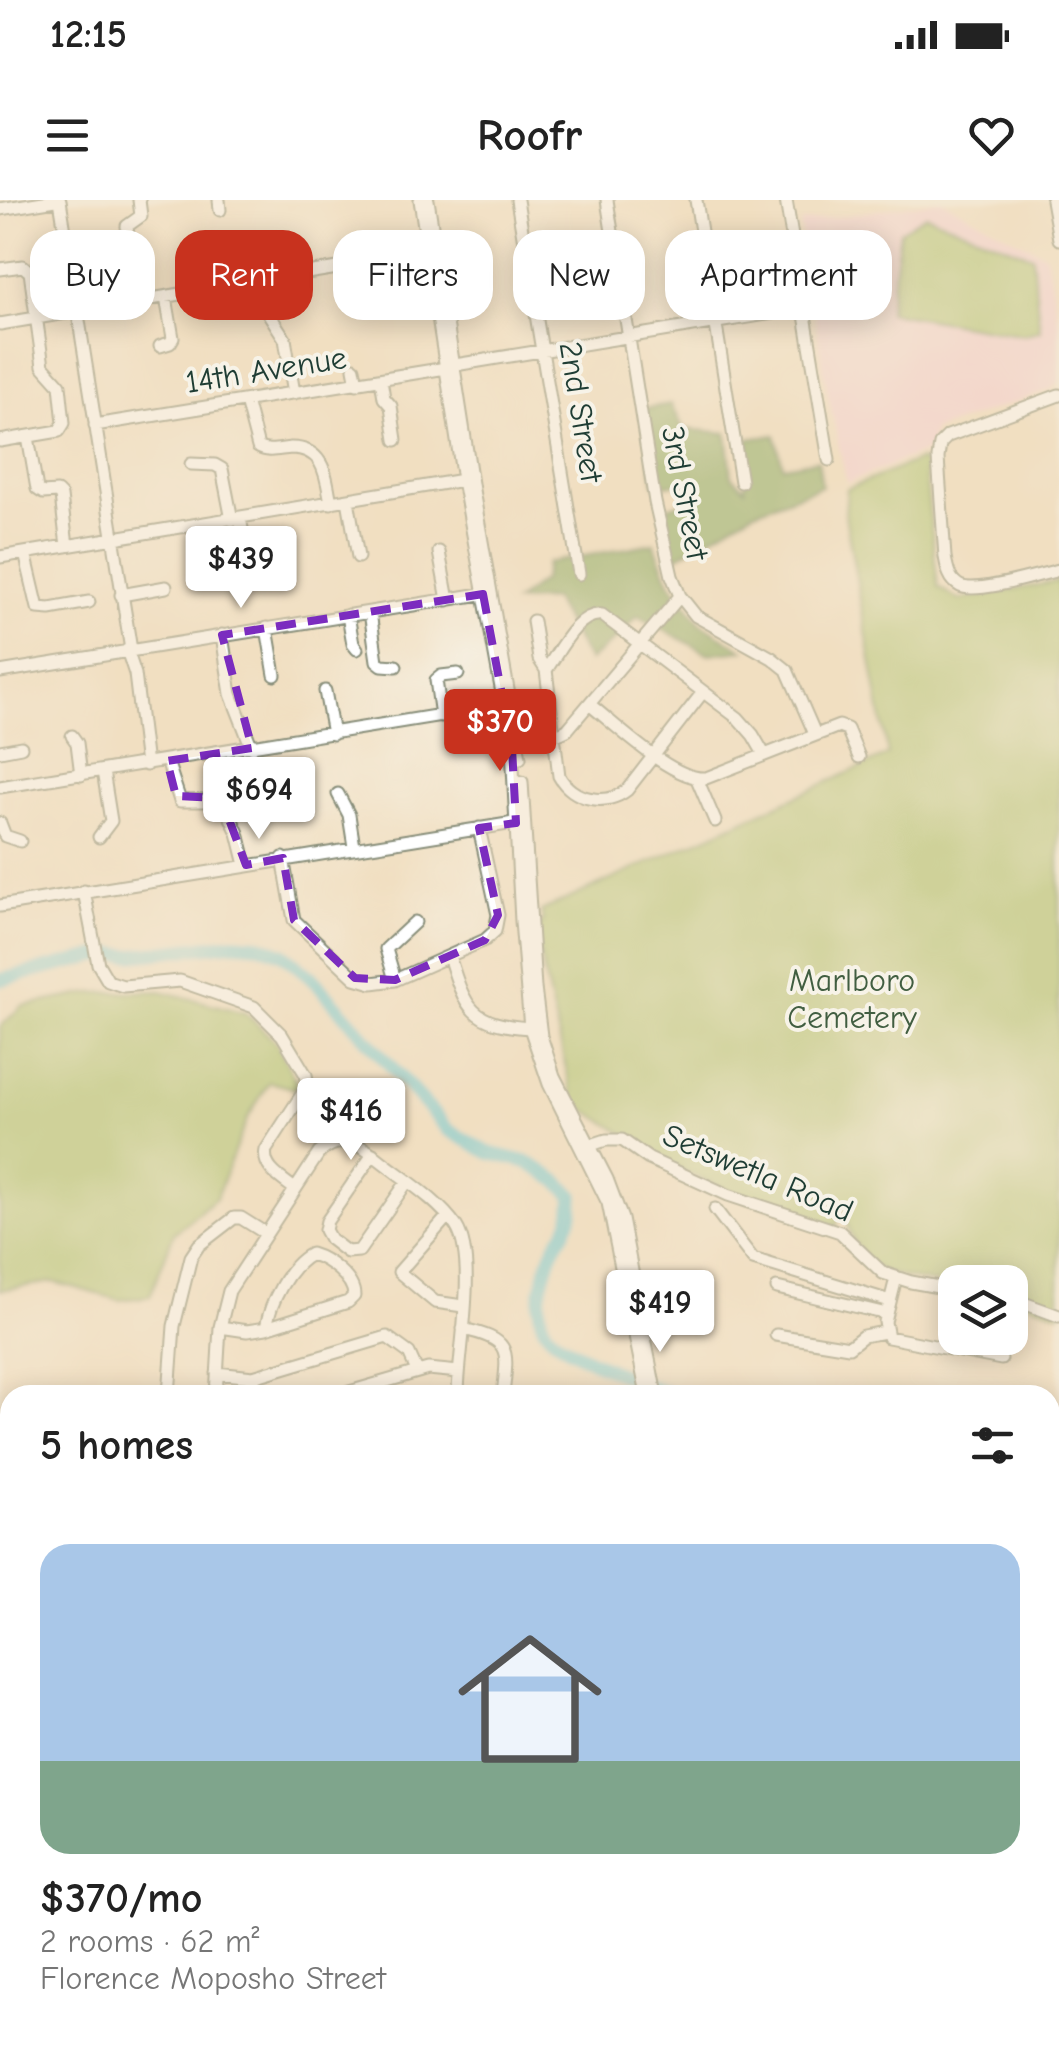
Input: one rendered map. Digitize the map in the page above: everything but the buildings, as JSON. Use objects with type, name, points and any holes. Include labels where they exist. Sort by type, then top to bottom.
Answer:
[{"type":"street","points":[[0,209],[58,200],[63,230]]},
{"type":"street","points":[[127,230],[140,216],[139,200]]},
{"type":"street","points":[[420,200],[425,230]]},
{"type":"street","points":[[428,200],[487,593]]},
{"type":"street","name":"2nd Street","points":[[518,200],[579,574]]},
{"type":"street","name":"3rd Street","points":[[607,200],[658,518],[680,596],[702,621],[787,670],[815,734]]},
{"type":"street","points":[[696,200],[741,482]]},
{"type":"street","points":[[786,200],[791,230]]},
{"type":"street","points":[[1052,200],[1059,239]]},
{"type":"street","points":[[0,270],[19,266],[28,269],[30,281]]},
{"type":"street","points":[[155,298],[175,295]]},
{"type":"street","points":[[160,346],[170,344],[172,338],[166,296]]},
{"type":"street","points":[[0,324],[30,319]]},
{"type":"street","points":[[0,441],[59,431],[64,423],[60,384],[44,370],[36,320]]},
{"type":"street","points":[[77,320],[136,674],[146,765]]},
{"type":"street","points":[[271,320],[285,339],[294,394]]},
{"type":"street","points":[[442,320],[451,366],[463,480],[508,705],[541,1036],[554,1076],[616,1202],[647,1385]]},
{"type":"street","name":"14th Avenue","points":[[94,425],[729,320]]},
{"type":"street","points":[[806,320],[830,460]]},
{"type":"street","points":[[354,368],[357,384]]},
{"type":"street","points":[[381,380],[384,398],[391,406],[396,440]]},
{"type":"street","points":[[1059,395],[948,436],[940,444],[938,458],[947,567],[956,583],[971,588],[1059,570]]},
{"type":"street","points":[[246,400],[258,447],[266,451],[298,449],[318,457],[323,463],[330,503]]},
{"type":"street","points":[[28,437],[38,490],[60,494],[67,546]]},
{"type":"street","points":[[191,464],[222,469],[251,576]]},
{"type":"street","points":[[0,557],[463,480]]},
{"type":"street","points":[[348,500],[358,557]]},
{"type":"street","points":[[439,552],[448,600]]},
{"type":"street","points":[[25,553],[38,608],[89,602]]},
{"type":"street","points":[[121,594],[166,587]]},
{"type":"street","points":[[0,672],[487,593]]},
{"type":"street","points":[[518,738],[554,736],[567,730],[680,596]]},
{"type":"street","points":[[370,612],[377,661],[396,666]]},
{"type":"street","points":[[546,670],[582,620],[592,614],[607,618],[746,725],[764,754]]},
{"type":"street","points":[[348,615],[357,649]]},
{"type":"street","points":[[533,621],[539,660],[546,670],[559,776],[563,784],[599,801],[622,794],[703,692]]},
{"type":"street","points":[[267,628],[276,675]]},
{"type":"street","points":[[222,636],[231,694],[252,748]]},
{"type":"street","points":[[441,716],[436,680],[458,674]]},
{"type":"street","points":[[325,691],[332,734]]},
{"type":"street","points":[[589,704],[686,777],[697,779],[843,726],[859,757]]},
{"type":"street","points":[[1,783],[146,765],[508,705]]},
{"type":"street","points":[[508,705],[518,738],[530,1028],[548,1084],[602,1190],[623,1246]]},
{"type":"street","points":[[72,736],[77,743],[81,775]]},
{"type":"street","points":[[0,751],[21,747]]},
{"type":"street","points":[[168,761],[178,800],[222,801],[238,833],[246,865]]},
{"type":"street","points":[[100,837],[111,822],[104,771]]},
{"type":"street","points":[[697,779],[715,822]]},
{"type":"street","points":[[338,794],[348,811],[354,847]]},
{"type":"street","points":[[0,906],[520,822]]},
{"type":"street","points":[[0,823],[5,836],[20,841]]},
{"type":"street","points":[[283,858],[291,911],[297,923],[355,978],[372,982],[396,980],[486,940],[495,931],[498,915],[478,828]]},
{"type":"street","points":[[84,891],[98,964],[102,976],[112,984],[180,981],[244,1002],[270,1020],[308,1081],[304,1094],[264,1155],[268,1167],[296,1189]]},
{"type":"street","points":[[396,980],[386,950],[415,922]]},
{"type":"street","points":[[450,956],[460,990],[474,1014],[501,1026],[530,1028]]},
{"type":"street","name":"Setswetla Road","points":[[590,1146],[622,1140],[649,1159],[728,1195],[835,1229],[851,1239],[878,1270],[938,1287]]},
{"type":"street","points":[[216,1385],[220,1327],[232,1285],[320,1153],[332,1144],[354,1142],[448,1216],[460,1234],[465,1250],[458,1385]]},
{"type":"street","points":[[373,1154],[327,1221],[325,1230],[330,1239],[347,1252],[359,1251],[408,1182]]},
{"type":"street","points":[[715,1208],[753,1259],[888,1307]]},
{"type":"street","points":[[448,1216],[395,1276],[435,1302],[463,1306]]},
{"type":"street","points":[[169,1385],[174,1326],[194,1250],[234,1218],[266,1233]]},
{"type":"street","points":[[220,1327],[247,1331],[266,1328],[348,1302],[354,1296],[354,1288],[318,1256],[306,1256],[274,1300],[266,1328]]},
{"type":"street","points":[[884,1332],[896,1278]]},
{"type":"street","points":[[777,1288],[888,1307]]},
{"type":"street","points":[[1028,1305],[1059,1316]]},
{"type":"street","points":[[638,1326],[653,1385]]},
{"type":"street","points":[[463,1329],[486,1334],[504,1346],[504,1385]]},
{"type":"street","points":[[776,1335],[849,1347],[863,1336],[884,1332],[895,1339],[1000,1359]]},
{"type":"street","points":[[217,1373],[253,1378],[387,1337],[410,1354],[418,1371]]},
{"type":"street","points":[[372,1385],[434,1368],[459,1372]]},
{"type":"street","points":[[253,1378],[255,1385]]},
{"type":"highlighted area","points":[[483,594],[512,748],[516,823],[479,828],[498,915],[485,940],[395,980],[355,978],[294,920],[283,858],[246,865],[221,798],[176,796],[167,761],[252,748],[222,635]]},
{"type":"shaded area","points":[[941,200],[1046,255],[1059,324],[1059,381],[1052,389],[933,431],[928,450],[847,483],[816,320],[892,320],[892,230],[801,230],[800,223]]},
{"type":"green space","points":[[926,215],[1032,256],[1040,330],[1024,335],[892,313],[900,231]]},
{"type":"green space","points":[[671,404],[684,429],[727,433],[732,476],[745,489],[748,439],[775,435],[783,466],[818,460],[822,486],[755,511],[675,558],[662,509],[700,496],[695,484],[655,485],[641,409]]},
{"type":"green space","name":"Marlboro Cemetery","points":[[919,460],[924,462],[938,587],[959,600],[1059,581],[1059,1313],[1028,1303],[1028,1265],[938,1265],[938,1284],[884,1272],[864,1257],[854,1242],[846,1208],[839,1208],[837,1227],[755,1202],[653,1158],[625,1134],[574,1103],[536,938],[543,920],[541,911],[888,755],[845,515],[847,489]]},
{"type":"green space","points":[[654,543],[670,582],[700,623],[744,650],[709,654],[637,616],[589,661],[553,599],[515,602],[543,580],[547,563]]},
{"type":"green space","points":[[161,991],[245,1013],[276,1042],[300,1090],[269,1082],[247,1119],[216,1198],[174,1233],[150,1296],[120,1300],[53,1282],[0,1290],[0,1027],[22,1006],[90,993]]},
{"type":"waterway","points":[[0,980],[106,954],[133,955],[234,943],[260,945],[283,954],[311,977],[448,1130],[489,1153],[527,1162],[558,1181],[573,1196],[570,1220],[544,1277],[540,1296],[542,1322],[555,1339],[569,1348],[647,1385]]}]
